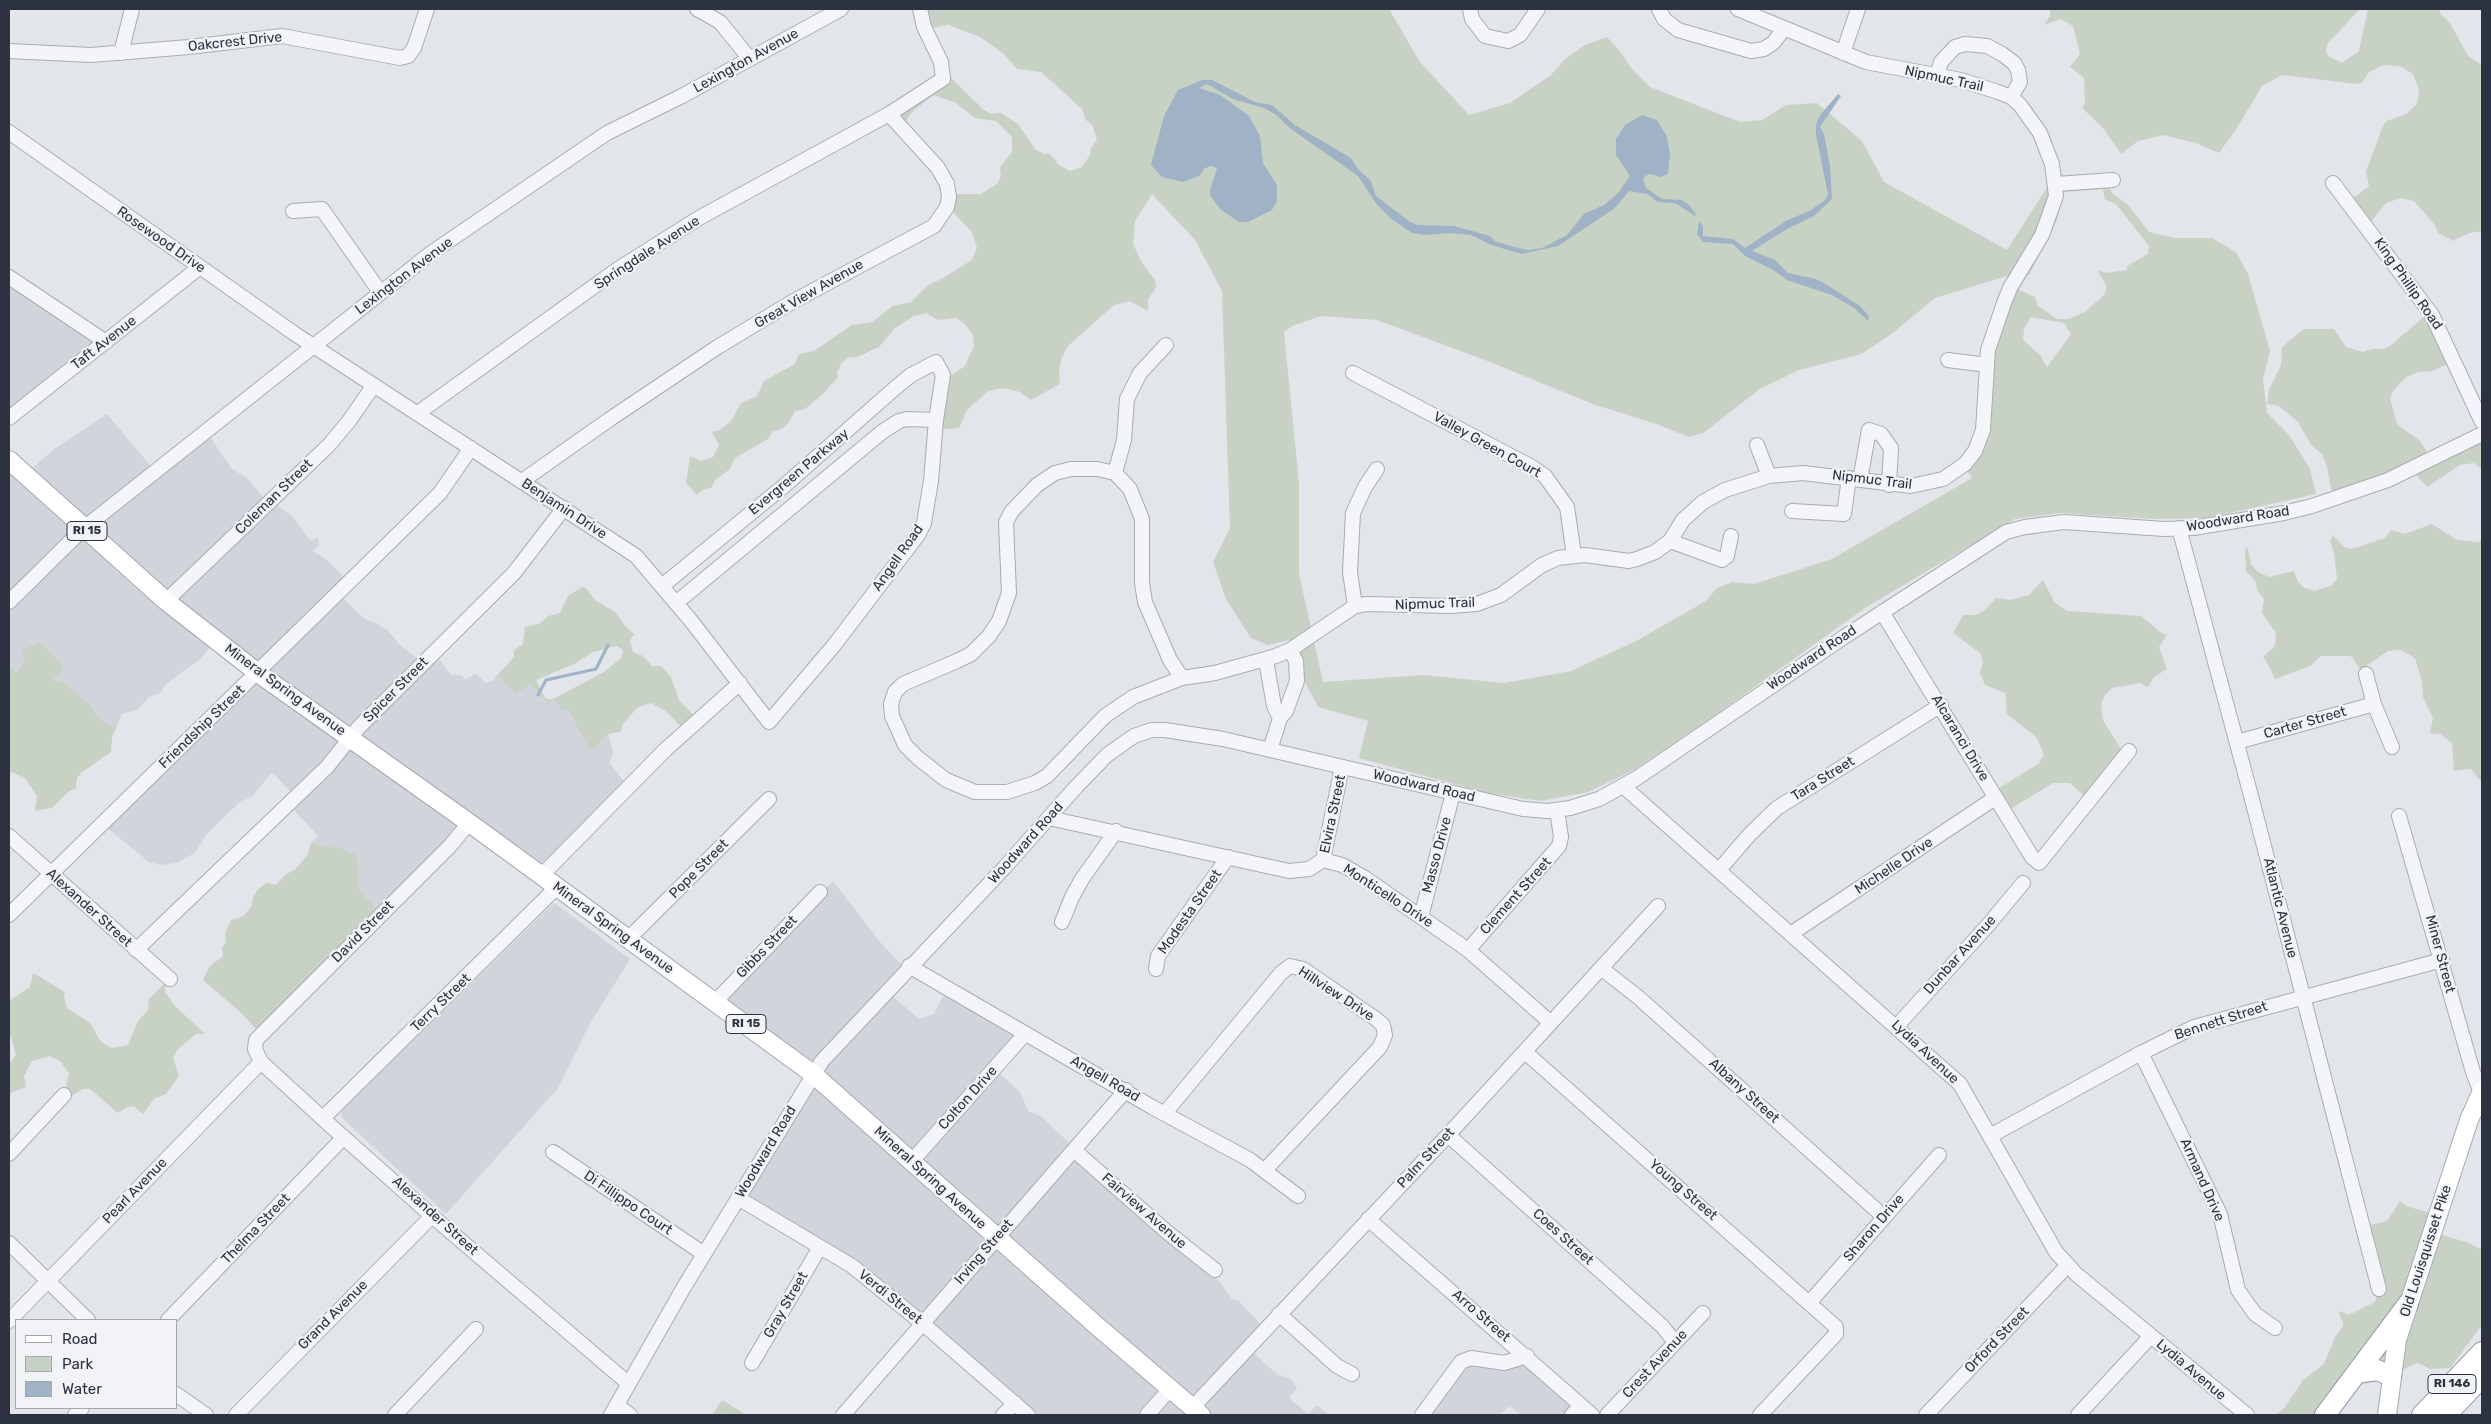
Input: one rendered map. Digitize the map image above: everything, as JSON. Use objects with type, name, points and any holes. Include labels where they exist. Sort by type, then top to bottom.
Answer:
[{"type":"highway","points":[[2325,1415],[2408,1304]]},
{"type":"highway","name":"RI 146","points":[[2422,1415],[2482,1352]]},
{"type":"highway","points":[[2357,1373],[2377,1370],[2391,1376]]},
{"type":"highway","name":"RI 146","points":[[2446,1415],[2482,1377]]},
{"type":"main road","name":"Mineral Spring Avenue","points":[[9,460],[166,601],[258,673],[557,887],[715,1002],[812,1076],[1196,1412]]},
{"type":"main road","name":"Old Louisquisset Pike","points":[[2387,1415],[2397,1340],[2466,1127],[2482,1092]]},
{"type":"street","points":[[121,53],[132,9]]},
{"type":"street","name":"Oakcrest Drive","points":[[9,51],[57,54],[121,53],[282,36],[400,58],[408,56],[414,48],[427,9]]},
{"type":"street","points":[[697,9],[720,22],[750,59]]},
{"type":"street","name":"Lexington Avenue","points":[[9,602],[84,528],[431,253],[607,133],[750,59],[841,9]]},
{"type":"street","points":[[889,114],[943,80],[944,74],[941,62],[926,33],[920,9]]},
{"type":"street","points":[[1470,9],[1472,19],[1485,36],[1508,41],[1520,35],[1538,9]]},
{"type":"street","points":[[1659,9],[1664,19],[1678,30],[1751,50],[1758,51],[1768,46],[1784,29]]},
{"type":"street","name":"Nipmuc Trail","points":[[1355,606],[1368,604],[1451,606],[1477,604],[1501,595],[1542,565],[1558,558],[1574,556],[1637,559],[1655,552],[1670,541],[1683,520],[1703,502],[1725,490],[1769,476],[1803,473],[1889,485],[1911,486],[1936,482],[1952,474],[1965,464],[1975,450],[1983,430],[1988,350],[2006,297],[2033,253],[2049,220],[2056,196],[2056,184],[2047,149],[2040,133],[2020,104],[2011,97],[1978,84],[1937,75],[1889,68],[1842,53],[1738,9]]},
{"type":"street","points":[[1842,53],[1858,9]]},
{"type":"street","points":[[1937,75],[1941,62],[1955,47],[1965,44],[1987,46],[2014,63],[2018,70],[2020,82],[2011,97]]},
{"type":"street","name":"Springdale Avenue","points":[[418,413],[618,269],[750,189],[889,114]]},
{"type":"street","name":"Great View Avenue","points":[[522,481],[610,419],[725,343],[800,298],[934,226],[947,207],[949,197],[947,184],[938,168],[889,114]]},
{"type":"street","name":"Rosewood Drive","points":[[9,132],[314,346]]},
{"type":"street","points":[[2056,184],[2113,180]]},
{"type":"street","name":"King Phillip Road","points":[[2332,183],[2432,315],[2482,422]]},
{"type":"street","points":[[292,211],[322,209],[380,292]]},
{"type":"street","name":"Taft Avenue","points":[[9,418],[200,267]]},
{"type":"street","points":[[9,277],[106,342]]},
{"type":"street","points":[[1115,473],[1124,440],[1127,399],[1140,373],[1166,345]]},
{"type":"street","name":"Benjamin Drive","points":[[314,346],[636,556],[676,603],[769,722]]},
{"type":"street","points":[[1948,360],[1987,365]]},
{"type":"street","name":"Angell Road","points":[[769,722],[835,644],[918,535],[927,508],[936,420],[943,375],[936,362]]},
{"type":"street","name":"Evergreen Parkway","points":[[662,586],[784,486],[911,375],[936,362]]},
{"type":"street","name":"Valley Green Court","points":[[1353,373],[1532,467],[1545,476],[1567,507],[1574,556]]},
{"type":"street","name":"Coleman Street","points":[[166,601],[329,445],[374,385]]},
{"type":"street","name":"Evergreen Parkway","points":[[676,603],[882,432],[899,420],[907,418],[936,420]]},
{"type":"street","points":[[1792,510],[1844,514],[1869,430],[1881,434],[1891,448],[1889,485]]},
{"type":"street","name":"Woodward Road","points":[[614,1410],[704,1254],[822,1061],[1107,755],[1134,736],[1152,730],[1165,730],[1206,736],[1524,809],[1558,810],[1588,804],[1623,786],[1990,541],[2019,528],[2064,522],[2179,528],[2235,522],[2312,506],[2398,476],[2482,434]]},
{"type":"street","points":[[1757,445],[1769,476]]},
{"type":"street","name":"Friendship Street","points":[[9,915],[440,493],[471,448]]},
{"type":"street","points":[[1182,678],[1170,660],[1145,602],[1142,583],[1142,519],[1130,489],[1115,473],[1082,468],[1055,473],[1037,485],[1012,511],[1006,522],[1005,539],[1009,593],[999,621],[989,636],[971,654],[903,684],[895,692],[891,704],[892,716],[905,745],[946,780],[975,792],[1006,792],[1035,783],[1047,776],[1105,716],[1140,694],[1182,678],[1266,660],[1290,650],[1355,606],[1350,572],[1353,512],[1364,487],[1377,469]]},
{"type":"street","name":"Spicer Street","points":[[136,950],[327,767],[359,727],[514,573],[564,508]]},
{"type":"street","name":"Atlantic Avenue","points":[[2179,528],[2304,995],[2379,1289]]},
{"type":"street","points":[[1670,541],[1722,560],[1727,556],[1731,536]]},
{"type":"street","name":"Alcaranci Drive","points":[[1882,612],[1941,704],[2032,857],[2039,863],[2129,751]]},
{"type":"street","points":[[1270,750],[1280,718],[1286,711],[1297,680],[1296,661],[1290,650]]},
{"type":"street","points":[[1266,660],[1274,706],[1280,718]]},
{"type":"street","points":[[2366,674],[2374,704],[2392,747]]},
{"type":"street","points":[[541,876],[666,750],[740,683]]},
{"type":"street","name":"Tara Street","points":[[1719,870],[1750,834],[1777,808],[1941,704]]},
{"type":"street","name":"Carter Street","points":[[2237,742],[2374,704]]},
{"type":"street","name":"Elvira Street","points":[[1323,860],[1342,767]]},
{"type":"street","name":"Lydia Avenue","points":[[1623,786],[1897,1026],[1960,1084],[2048,1239],[2068,1264],[2151,1336],[2247,1415]]},
{"type":"street","name":"Masso Drive","points":[[1421,917],[1454,793]]},
{"type":"street","name":"Michelle Drive","points":[[1792,934],[1996,798]]},
{"type":"street","name":"Pope Street","points":[[628,939],[769,799]]},
{"type":"street","name":"Clement Street","points":[[1468,950],[1559,846],[1561,837],[1558,810]]},
{"type":"street","name":"Miner Street","points":[[2399,816],[2473,1072],[2482,1092]]},
{"type":"street","points":[[1049,818],[1116,831],[1289,871],[1309,869],[1323,860]]},
{"type":"street","name":"David Street","points":[[261,1062],[256,1049],[256,1040],[450,846],[469,823]]},
{"type":"street","points":[[1062,922],[1082,879],[1116,831]]},
{"type":"street","name":"Alexander Street","points":[[9,836],[170,979]]},
{"type":"street","name":"Modesta Street","points":[[1156,969],[1158,956],[1228,857]]},
{"type":"street","name":"Monticello Drive","points":[[1323,860],[1342,865],[1365,878],[1468,950],[1551,1023]]},
{"type":"street","name":"Dunbar Avenue","points":[[1897,1026],[1989,924],[2023,883]]},
{"type":"street","name":"Terry Street","points":[[323,1118],[557,887]]},
{"type":"street","name":"Gibbs Street","points":[[715,1002],[820,892]]},
{"type":"street","name":"Palm Street","points":[[1196,1412],[1279,1314],[1448,1135],[1658,906]]},
{"type":"street","name":"Bennett Street","points":[[1990,1136],[2141,1052],[2194,1026],[2304,995],[2442,960]]},
{"type":"street","name":"Angell Road","points":[[909,966],[1265,1170],[1298,1196]]},
{"type":"street","name":"Hillview Drive","points":[[1165,1114],[1281,973],[1290,966],[1303,969],[1376,1019],[1383,1025],[1385,1036],[1380,1047],[1265,1170]]},
{"type":"street","name":"Albany Street","points":[[1602,969],[1638,997],[1883,1216]]},
{"type":"street","name":"Colton Drive","points":[[911,1162],[1025,1034]]},
{"type":"street","name":"Young Street","points":[[1525,1052],[1810,1302],[1837,1330],[1827,1345],[1760,1415]]},
{"type":"street","name":"Armand Drive","points":[[2141,1052],[2220,1214],[2238,1290],[2255,1314],[2275,1328]]},
{"type":"street","name":"Alexander Street","points":[[261,1062],[432,1216],[628,1384]]},
{"type":"street","name":"Pearl Avenue","points":[[9,1321],[261,1062]]},
{"type":"street","name":"Irving Street","points":[[843,1415],[1126,1090]]},
{"type":"street","points":[[9,1154],[64,1095]]},
{"type":"street","name":"Coes Street","points":[[1448,1135],[1647,1313],[1674,1341]]},
{"type":"street","name":"Thelma Street","points":[[169,1319],[344,1137]]},
{"type":"street","name":"Fairview Avenue","points":[[1074,1150],[1167,1232],[1215,1270]]},
{"type":"street","name":"Di Fillippo Court","points":[[553,1152],[704,1254]]},
{"type":"street","name":"Sharon Drive","points":[[1810,1302],[1883,1216],[1939,1155]]},
{"type":"street","name":"Verdi Street","points":[[738,1198],[852,1266],[922,1323],[1028,1415]]},
{"type":"street","name":"Grand Avenue","points":[[236,1415],[432,1216]]},
{"type":"street","name":"Arro Street","points":[[1368,1219],[1526,1356],[1577,1410],[1592,1415]]},
{"type":"street","points":[[9,1243],[87,1319]]},
{"type":"street","name":"Gray Street","points":[[752,1363],[820,1247]]},
{"type":"street","name":"Orford Street","points":[[1926,1415],[2068,1264]]},
{"type":"street","name":"Crest Avenue","points":[[1607,1415],[1674,1341],[1703,1313]]},
{"type":"street","points":[[1279,1314],[1330,1361],[1352,1374]]},
{"type":"street","points":[[399,1414],[476,1329]]},
{"type":"street","points":[[2078,1415],[2151,1336]]},
{"type":"street","points":[[1422,1415],[1461,1362],[1471,1358],[1504,1362],[1526,1356]]},
{"type":"street","points":[[1147,1415],[1170,1389]]},
{"type":"street","points":[[178,1395],[206,1415]]},
{"type":"street","points":[[1003,1415],[1015,1403]]},
{"type":"street","points":[[614,1410],[630,1415]]},
{"type":"shaded area","points":[[9,283],[97,343],[9,419]]},
{"type":"shaded area","points":[[107,414],[154,470],[205,429],[231,468],[248,479],[265,500],[271,500],[294,518],[310,541],[316,538],[319,540],[319,546],[313,551],[327,560],[346,579],[337,593],[366,620],[377,623],[388,631],[402,647],[421,661],[432,650],[451,675],[460,675],[466,679],[476,674],[486,683],[500,678],[530,685],[546,703],[555,701],[562,710],[569,710],[597,747],[608,734],[613,753],[609,763],[628,786],[541,874],[466,828],[379,911],[360,891],[357,855],[344,849],[311,843],[318,836],[287,802],[292,793],[271,773],[252,797],[241,801],[206,835],[195,853],[176,863],[161,865],[149,862],[102,824],[253,677],[214,643],[199,660],[166,684],[160,693],[149,697],[137,710],[122,714],[116,728],[101,720],[90,705],[53,680],[59,674],[55,656],[40,642],[17,672],[9,667],[9,465],[22,477],[57,447]]},
{"type":"shaded area","points":[[833,881],[880,942],[907,970],[889,993],[919,1019],[934,1014],[945,992],[1021,1034],[995,1069],[1020,1092],[1028,1111],[1041,1116],[1141,1212],[1219,1281],[1232,1299],[1238,1300],[1264,1328],[1249,1349],[1277,1374],[1291,1379],[1297,1388],[1289,1398],[1308,1414],[1317,1405],[1329,1415],[1023,1415],[874,1284],[737,1198],[809,1079],[717,997]]},
{"type":"shaded area","points":[[554,903],[630,959],[588,1027],[558,1088],[446,1214],[342,1118],[341,1111]]},
{"type":"shaded area","points":[[1516,1355],[1576,1405],[1572,1415],[1521,1415],[1509,1406],[1500,1415],[1423,1415],[1455,1365],[1485,1365]]},
{"type":"green space","points":[[915,9],[1389,9],[1420,62],[1469,115],[1510,103],[1551,75],[1565,59],[1585,45],[1607,37],[1632,69],[1650,87],[1740,122],[1762,120],[1786,105],[1817,103],[1862,141],[1884,182],[2007,250],[2048,186],[2108,183],[2112,193],[2128,205],[2149,232],[2174,238],[2212,238],[2236,252],[2248,274],[2270,351],[2263,380],[2267,413],[2289,435],[2310,469],[2316,494],[2208,518],[2153,519],[2060,513],[2015,519],[1865,608],[1707,721],[1634,770],[1588,792],[1541,801],[1488,793],[1359,758],[1368,721],[1318,707],[1301,674],[1289,640],[1268,645],[1251,638],[1226,599],[1213,562],[1230,528],[1222,291],[1195,240],[1152,194],[1135,221],[1133,244],[1142,263],[1155,280],[1156,288],[1148,299],[1148,311],[1130,301],[1114,305],[1068,346],[1061,359],[1060,384],[1031,400],[1020,392],[1004,388],[988,391],[967,410],[959,428],[932,430],[939,384],[965,366],[974,346],[973,335],[965,324],[957,318],[938,320],[926,313],[914,316],[895,328],[879,347],[842,362],[837,372],[838,377],[823,394],[805,409],[795,411],[789,422],[783,428],[772,432],[768,439],[735,458],[730,469],[715,480],[712,487],[701,491],[697,495],[686,483],[690,456],[701,461],[713,457],[719,445],[712,432],[720,430],[731,421],[741,403],[757,396],[764,381],[795,364],[799,354],[814,351],[852,325],[872,322],[893,306],[911,302],[927,286],[972,260],[977,248],[972,232],[953,212],[943,207],[943,198],[957,194],[981,194],[998,183],[1001,176],[1000,167],[1012,152],[1012,137],[996,121],[975,118],[956,103],[934,95],[913,111],[899,130],[891,118],[940,75],[951,78],[984,110],[992,114],[1001,113],[1018,124],[1035,149],[1044,154],[1050,154],[1059,165],[1070,171],[1082,167],[1090,155],[1091,148],[1097,139],[1092,125],[1086,120],[1082,109],[1041,72],[1017,69],[1003,53],[980,37],[948,25],[920,30]],"holes":[[[2103,189],[2105,199],[2116,204],[2149,246],[2148,254],[2127,266],[2127,270],[2106,273],[2097,270],[2106,285],[2105,294],[2085,312],[2068,319],[2057,319],[2038,306],[2035,297],[2011,286],[1984,373],[1974,448],[1964,464],[1972,478],[1832,559],[1754,584],[1732,582],[1717,588],[1706,601],[1638,640],[1571,671],[1504,683],[1423,675],[1323,682],[1299,574],[1299,483],[1284,332],[1292,326],[1321,316],[1377,320],[1485,360],[1593,404],[1656,424],[1689,437],[1703,433],[1760,389],[1799,370],[1861,354],[1889,336],[1935,298],[2010,275],[2029,275],[2056,222],[2064,192]],[[2031,317],[2064,323],[2071,334],[2047,367],[2040,355],[2023,340],[2024,329]]]},
{"type":"green space","points":[[2050,9],[2360,9],[2328,43],[2326,51],[2328,56],[2342,63],[2359,51],[2368,9],[2440,9],[2440,13],[2450,23],[2468,56],[2482,65],[2482,231],[2469,233],[2453,241],[2438,233],[2435,225],[2414,201],[2401,198],[2386,203],[2366,228],[2347,203],[2369,186],[2366,171],[2383,126],[2387,121],[2406,114],[2417,104],[2419,89],[2413,74],[2402,67],[2383,65],[2369,72],[2362,83],[2357,84],[2282,75],[2262,86],[2237,128],[2219,153],[2196,143],[2163,135],[2138,141],[2121,154],[2103,128],[2082,108],[2085,104],[2084,78],[2070,67],[2080,54],[2073,26],[2060,19],[2044,25],[2050,16]]},
{"type":"green space","points":[[2426,315],[2452,362],[2433,371],[2418,372],[2406,377],[2393,391],[2390,398],[2397,424],[2420,441],[2431,458],[2482,434],[2482,470],[2474,463],[2460,465],[2427,487],[2412,470],[2333,498],[2327,467],[2322,454],[2311,445],[2298,422],[2279,406],[2267,404],[2269,390],[2281,365],[2282,347],[2304,329],[2334,329],[2346,347],[2363,352],[2372,349],[2383,349],[2390,346]]},
{"type":"green space","points":[[2432,524],[2457,540],[2478,542],[2482,540],[2482,783],[2471,769],[2454,771],[2452,743],[2440,734],[2430,733],[2433,718],[2423,697],[2422,682],[2415,658],[2401,650],[2388,651],[2366,666],[2363,674],[2352,657],[2321,656],[2310,666],[2275,679],[2263,657],[2275,646],[2276,633],[2262,613],[2264,599],[2257,590],[2256,582],[2246,571],[2245,548],[2248,549],[2251,564],[2258,572],[2269,577],[2294,571],[2298,582],[2305,588],[2315,591],[2332,585],[2337,579],[2334,552],[2330,541],[2333,535],[2344,547],[2352,549],[2385,538],[2391,530],[2405,534]]},
{"type":"green space","points":[[2043,580],[2055,603],[2067,611],[2141,616],[2160,632],[2167,635],[2159,647],[2167,669],[2154,677],[2148,687],[2140,683],[2112,688],[2105,695],[2101,704],[2103,720],[2129,762],[2099,801],[2094,805],[2070,783],[2053,783],[2004,813],[1991,793],[2038,764],[2044,755],[2037,738],[2007,714],[2005,693],[1985,685],[1980,673],[1983,662],[1980,653],[1953,633],[1963,615],[1975,615],[1985,610],[1996,598],[2011,600],[2029,595]]},
{"type":"green space","points":[[582,587],[586,588],[595,600],[615,612],[634,634],[630,641],[633,652],[643,656],[652,666],[661,666],[671,677],[679,700],[696,718],[683,729],[666,711],[651,703],[637,708],[623,724],[620,732],[608,734],[597,747],[590,750],[569,710],[562,710],[555,701],[547,703],[530,685],[516,693],[500,678],[494,679],[514,657],[514,650],[523,644],[525,627],[539,624],[548,616],[560,613],[568,596]],"holes":[[[617,646],[623,650],[621,658],[604,672],[551,700],[545,698],[536,680],[574,664],[593,652]]]},
{"type":"green space","points":[[40,642],[63,665],[59,674],[53,680],[66,684],[90,705],[101,720],[116,728],[112,737],[111,752],[81,773],[77,778],[76,788],[68,792],[52,808],[35,811],[37,796],[25,778],[12,772],[9,773],[9,667],[17,672],[25,661],[22,650]]},
{"type":"green space","points":[[311,843],[344,849],[357,855],[360,891],[379,911],[257,1030],[239,1011],[203,980],[210,966],[223,956],[222,947],[226,942],[225,933],[231,920],[244,916],[252,905],[253,897],[258,889],[267,883],[276,885],[286,874],[295,870],[308,854]]},
{"type":"green space","points":[[33,973],[65,992],[64,997],[67,1008],[90,1023],[101,1042],[112,1048],[128,1045],[138,1021],[148,1010],[149,999],[166,982],[165,992],[175,1006],[205,1034],[196,1034],[178,1049],[173,1058],[179,1076],[166,1094],[154,1099],[143,1114],[134,1106],[127,1107],[118,1113],[90,1089],[83,1089],[63,1101],[69,1073],[60,1061],[50,1056],[32,1061],[24,1076],[26,1087],[12,1092],[9,1096],[9,1064],[16,1055],[9,1030],[9,1001],[30,987]]},
{"type":"green space","points":[[2400,1201],[2406,1206],[2433,1214],[2429,1231],[2469,1243],[2482,1250],[2482,1325],[2450,1368],[2430,1369],[2418,1363],[2389,1375],[2379,1362],[2327,1415],[2276,1415],[2285,1407],[2303,1380],[2324,1364],[2335,1337],[2343,1326],[2338,1311],[2349,1315],[2375,1302],[2376,1297],[2362,1227],[2387,1221]]},
{"type":"green space","points":[[722,1400],[746,1415],[712,1415]]},
{"type":"water","points":[[1202,80],[1212,80],[1255,102],[1272,105],[1295,125],[1351,158],[1358,169],[1371,181],[1376,196],[1410,222],[1418,225],[1454,226],[1490,236],[1495,241],[1514,247],[1528,250],[1542,248],[1567,235],[1584,214],[1604,205],[1618,193],[1630,176],[1616,155],[1616,139],[1625,125],[1642,115],[1657,120],[1667,137],[1670,154],[1668,174],[1661,177],[1650,174],[1645,176],[1643,180],[1646,188],[1662,199],[1682,200],[1696,214],[1695,216],[1675,203],[1658,202],[1647,194],[1629,191],[1615,208],[1558,246],[1522,254],[1491,245],[1471,235],[1450,233],[1424,235],[1412,233],[1393,220],[1377,205],[1358,176],[1291,129],[1275,114],[1264,108],[1233,99],[1207,84],[1199,88],[1220,95],[1249,116],[1260,136],[1263,163],[1277,185],[1277,201],[1272,210],[1248,222],[1239,222],[1220,209],[1210,195],[1217,168],[1210,166],[1204,169],[1199,176],[1183,182],[1162,177],[1151,165],[1164,116],[1178,90]]},
{"type":"water","points":[[1838,94],[1841,96],[1820,127],[1824,134],[1830,166],[1832,199],[1814,216],[1787,229],[1752,251],[1775,260],[1788,273],[1816,279],[1827,285],[1860,306],[1869,316],[1868,321],[1854,308],[1832,295],[1787,280],[1773,270],[1745,256],[1733,244],[1703,242],[1697,234],[1699,221],[1703,226],[1703,236],[1733,239],[1745,248],[1786,221],[1811,210],[1825,200],[1828,194],[1816,135],[1816,124],[1821,114]]},
{"type":"waterway","points":[[538,695],[546,680],[596,669],[608,645]]}]
